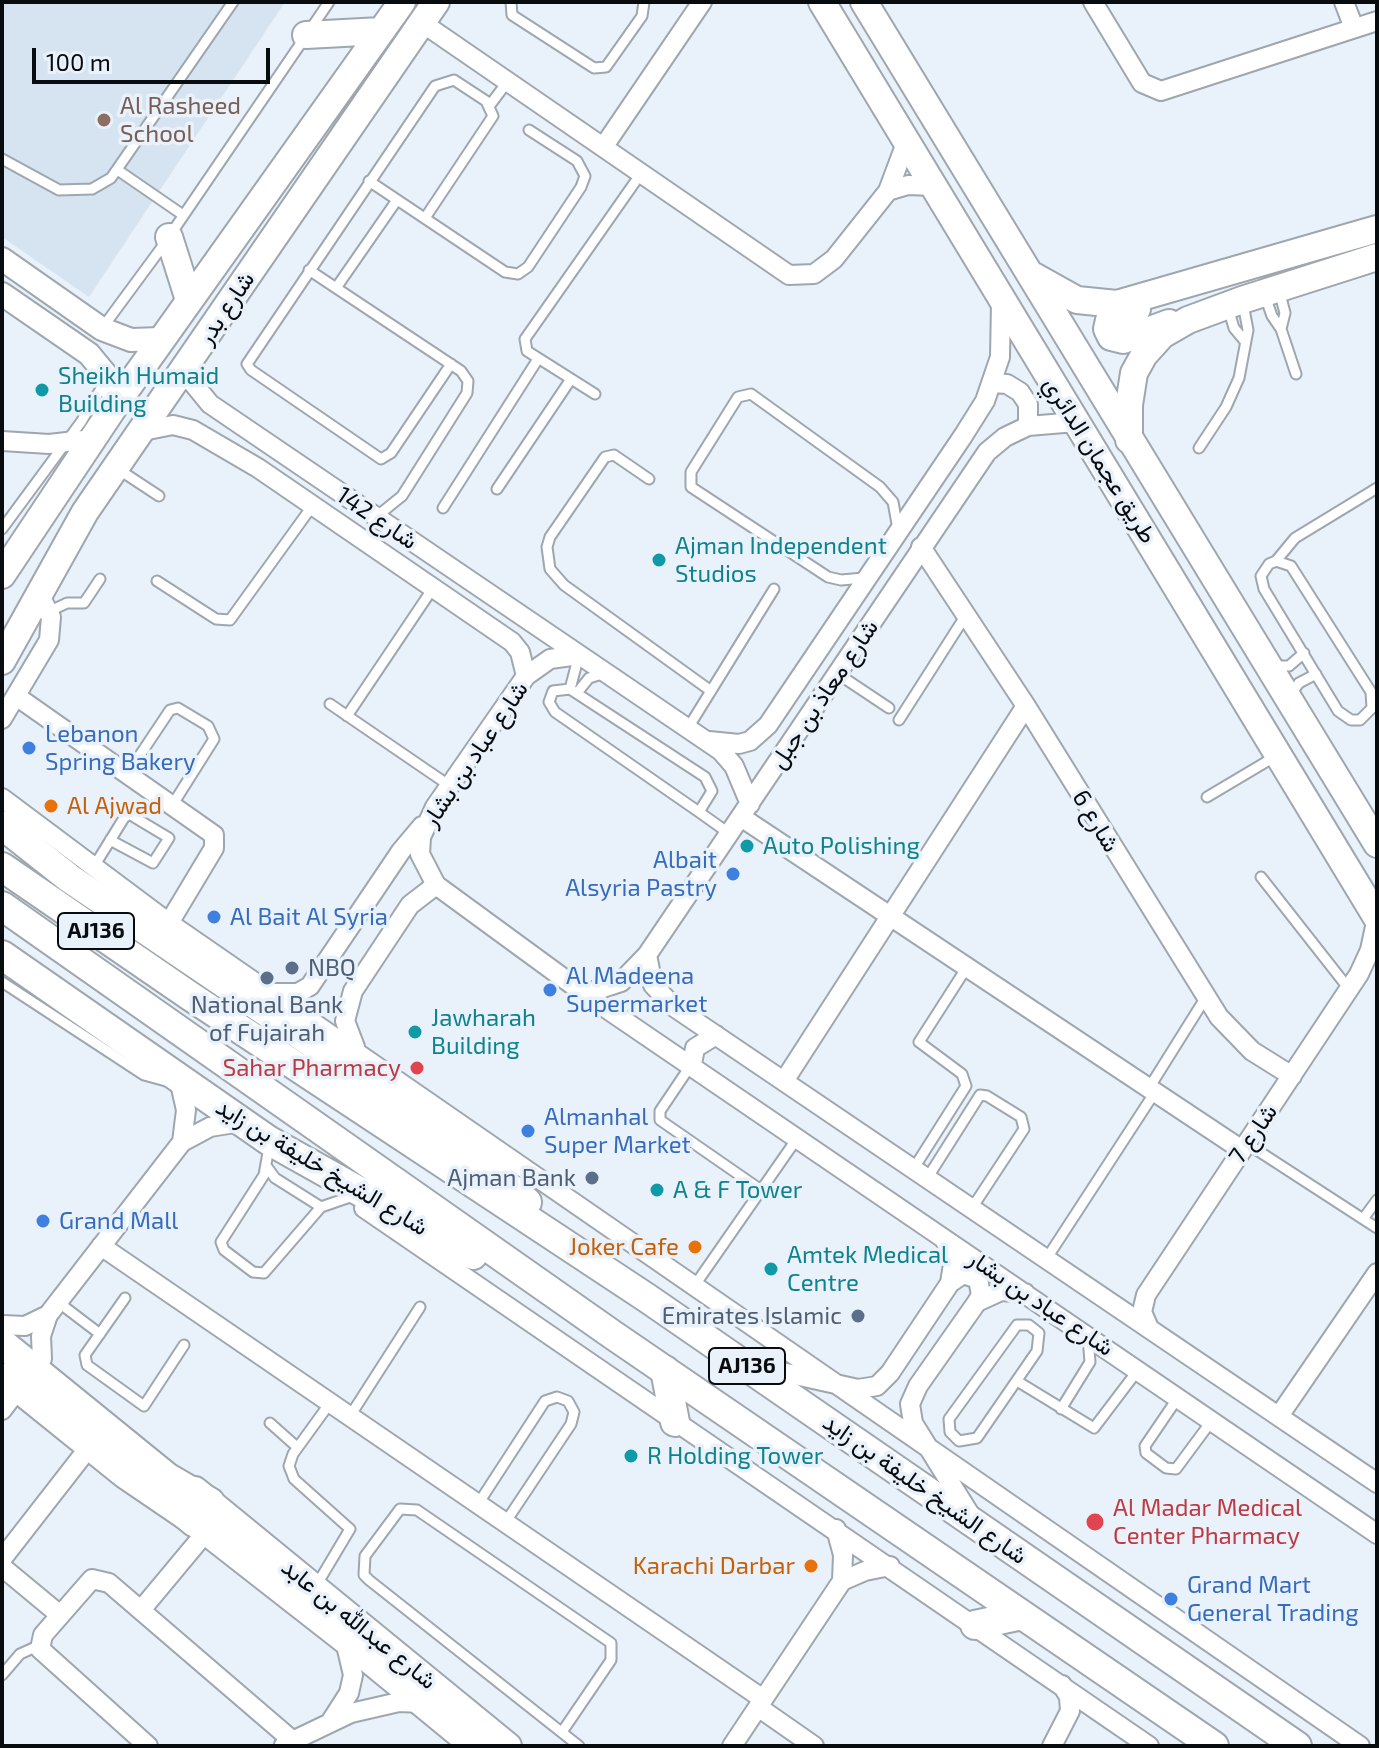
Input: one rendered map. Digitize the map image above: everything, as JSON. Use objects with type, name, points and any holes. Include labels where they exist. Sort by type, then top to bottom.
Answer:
[{"type":"main road","name":"شارع بدر","points":[[2,575],[161,339],[402,2]]},
{"type":"main road","name":"طريق عجمان الدائري","points":[[822,2],[1377,918]]},
{"type":"main road","name":"طريق عجمان الدائري","points":[[864,2],[1377,844]]},
{"type":"main road","name":"شارع بدر","points":[[2,661],[44,603],[60,554],[116,467],[428,12]]},
{"type":"main road","points":[[306,35],[381,31]]},
{"type":"main road","points":[[176,226],[189,300]]},
{"type":"main road","points":[[1023,264],[1058,292],[1087,302],[1117,304],[1180,289],[1377,229]]},
{"type":"main road","points":[[1180,289],[1155,303],[1112,317],[1107,329],[1114,340],[1123,340],[1158,325],[1188,320],[1377,257]]},
{"type":"main road","points":[[1129,440],[1130,392],[1138,366],[1162,335],[1188,320]]},
{"type":"main road","points":[[2,817],[70,869]]},
{"type":"main road","name":"شارع الشيخ خليفة بن زايد","points":[[2,825],[159,927],[214,976],[470,1151],[534,1209],[552,1234]]},
{"type":"main road","points":[[2,839],[39,867],[70,869]]},
{"type":"main road","name":"شارع الشيخ خليفة بن زايد","points":[[2,867],[190,996],[552,1234],[1297,1746]]},
{"type":"main road","points":[[116,885],[159,927]]},
{"type":"main road","name":"شارع الشيخ خليفة بن زايد","points":[[2,906],[613,1335],[1214,1746]]},
{"type":"main road","name":"شارع الشيخ خليفة بن زايد","points":[[2,955],[241,1122],[268,1153],[309,1164],[613,1335]]},
{"type":"main road","points":[[214,976],[260,984]]},
{"type":"main road","name":"شارع عبدالله بن عابد","points":[[2,1326],[42,1359],[203,1519]]},
{"type":"main road","name":"شارع عبدالله بن عابد","points":[[2,1343],[167,1477],[203,1519]]},
{"type":"main road","name":"شارع عبدالله بن عابد","points":[[2,1360],[203,1519],[474,1746]]},
{"type":"main road","points":[[665,1370],[675,1422]]},
{"type":"main road","name":"شارع عبدالله بن عابد","points":[[10,1383],[90,1446],[315,1588],[508,1746]]},
{"type":"main road","points":[[975,1625],[1022,1615]]},
{"type":"street","points":[[604,146],[702,2]]},
{"type":"street","points":[[1093,2],[1136,74],[1151,89],[1171,89],[1377,21]]},
{"type":"street","points":[[1344,2],[1354,28]]},
{"type":"street","points":[[428,12],[508,81],[777,269],[801,277],[814,274],[834,259],[888,191],[906,143]]},
{"type":"street","points":[[888,191],[908,185],[933,186]]},
{"type":"street","points":[[7,262],[102,329],[131,340],[161,339]]},
{"type":"street","points":[[7,262],[13,278],[2,291],[89,354],[108,377],[116,404]]},
{"type":"street","name":"شارع معاذ بن جبل","points":[[705,740],[728,746],[750,741],[768,725],[794,688],[975,418],[992,383],[1001,345],[1001,299]]},
{"type":"street","name":"شارع 142","points":[[183,371],[210,404],[579,655]]},
{"type":"street","points":[[992,383],[1007,384],[1020,392],[1028,404],[1028,426]]},
{"type":"street","name":"شارع معاذ بن جبل","points":[[746,810],[987,452],[1005,437],[1028,426],[1076,422]]},
{"type":"street","name":"شارع 142","points":[[143,431],[173,425],[193,430],[258,468],[488,624],[520,652],[526,676]]},
{"type":"street","points":[[2,441],[63,444],[93,439]]},
{"type":"street","points":[[258,468],[258,454],[271,446]]},
{"type":"street","name":"شارع 6","points":[[921,547],[1026,706],[1206,997],[1234,1035],[1252,1051],[1292,1076]]},
{"type":"street","points":[[2,719],[49,640],[52,626],[44,603]]},
{"type":"street","points":[[488,624],[500,617],[504,603]]},
{"type":"street","points":[[579,655],[705,740],[734,766],[746,810],[890,916],[1152,1090],[1244,1147]]},
{"type":"street","name":"شارع عباد بن بشار","points":[[579,655],[550,659],[526,676],[427,821],[420,854],[436,885],[585,994],[1213,1419],[1377,1534]]},
{"type":"street","points":[[794,688],[802,701],[819,704]]},
{"type":"street","points":[[16,696],[210,830],[215,842],[159,927],[260,984],[356,1049],[1360,1746]]},
{"type":"street","points":[[784,1081],[1026,706]]},
{"type":"street","points":[[2,798],[70,869],[116,885]]},
{"type":"street","points":[[585,994],[621,982],[647,955],[746,810]]},
{"type":"street","points":[[260,984],[298,993],[310,986],[401,851],[427,821]]},
{"type":"street","points":[[356,1049],[345,1021],[353,991],[410,905],[436,885]]},
{"type":"street","name":"شارع 7","points":[[1146,1295],[1362,977],[1377,918]]},
{"type":"street","name":"شارع عباد بن بشار","points":[[647,955],[648,971],[662,997],[1377,1483]]},
{"type":"street","points":[[692,1064],[695,1048],[708,1037],[716,1035]]},
{"type":"street","points":[[179,1079],[186,1110],[182,1142]]},
{"type":"street","points":[[42,1359],[41,1336],[53,1308],[182,1142],[210,1127],[241,1122]]},
{"type":"street","points":[[309,1164],[350,1197],[1149,1746]]},
{"type":"street","points":[[943,1236],[954,1258],[950,1283]]},
{"type":"street","points":[[101,1246],[478,1504],[761,1703],[814,1746]]},
{"type":"street","points":[[1279,1416],[1372,1293],[1377,1273]]},
{"type":"street","points":[[743,1364],[868,1389],[884,1380],[955,1277],[971,1275],[981,1287],[977,1302],[913,1394],[910,1414],[925,1445],[977,1525]]},
{"type":"street","points":[[977,1302],[1001,1291],[1027,1293]]},
{"type":"street","points":[[1114,1304],[1131,1302],[1146,1295]]},
{"type":"street","points":[[1146,1295],[1142,1312],[1149,1328]]},
{"type":"street","points":[[2,1326],[25,1326],[53,1308]]},
{"type":"street","points":[[2,1410],[10,1383]]},
{"type":"street","points":[[2,1559],[90,1446]]},
{"type":"street","points":[[141,1610],[203,1519]]},
{"type":"street","points":[[732,1746],[842,1581],[843,1555],[836,1529]]},
{"type":"street","points":[[842,1581],[865,1571],[890,1566]]},
{"type":"street","points":[[2,1567],[60,1615]]},
{"type":"street","points":[[148,1746],[43,1654],[40,1645],[87,1582],[98,1578],[109,1583],[141,1610],[287,1743],[375,1706],[423,1703]]},
{"type":"street","points":[[329,1723],[345,1701],[353,1675],[345,1640]]},
{"type":"street","points":[[1052,1746],[1067,1724],[1069,1697],[1062,1685]]},
{"type":"street","points":[[1067,1724],[1094,1714],[1107,1717]]},
{"type":"lane","points":[[2,159],[49,187],[70,192],[92,189],[119,171],[233,2]]},
{"type":"lane","points":[[102,329],[329,2]]},
{"type":"lane","points":[[511,2],[512,15],[594,68],[606,67],[642,16],[644,2]]},
{"type":"lane","points":[[425,218],[492,121],[490,105],[508,81]]},
{"type":"lane","points":[[451,364],[391,453],[376,458],[251,370],[247,364],[439,82],[458,82],[490,105]]},
{"type":"lane","points":[[369,181],[511,274],[528,267],[581,187],[585,176],[577,161],[529,130]]},
{"type":"lane","points":[[119,171],[176,226]]},
{"type":"lane","points":[[595,394],[527,351],[525,339],[642,172]]},
{"type":"lane","points":[[336,288],[397,200]]},
{"type":"lane","points":[[309,270],[465,375],[467,393],[402,496],[376,517]]},
{"type":"lane","points":[[1253,297],[1281,329],[1296,374]]},
{"type":"lane","points":[[1253,297],[1285,313],[1281,329]]},
{"type":"lane","points":[[1244,340],[1234,328],[1253,297]]},
{"type":"lane","points":[[1199,448],[1233,393],[1242,363],[1253,297]]},
{"type":"lane","points":[[443,508],[538,359]]},
{"type":"lane","points":[[2,529],[89,412],[108,377]]},
{"type":"lane","points":[[497,489],[571,379]]},
{"type":"lane","points":[[867,577],[854,580],[828,577],[691,487],[691,472],[738,397],[751,394],[880,487],[893,502],[898,531]]},
{"type":"lane","points":[[649,479],[614,455],[605,457],[550,537],[547,558],[550,569],[564,585],[711,691]]},
{"type":"lane","points":[[116,467],[159,496]]},
{"type":"lane","points":[[1276,561],[1291,566],[1371,692],[1372,708],[1360,720],[1343,717],[1261,583],[1264,569],[1276,561],[1295,538],[1377,488]]},
{"type":"lane","points":[[157,581],[216,619],[230,620],[313,505]]},
{"type":"lane","points":[[44,603],[84,603],[100,579]]},
{"type":"lane","points":[[347,716],[433,588]]},
{"type":"lane","points":[[688,728],[774,589]]},
{"type":"lane","points":[[899,720],[967,615]]},
{"type":"lane","points":[[1269,665],[1289,666],[1304,653]]},
{"type":"lane","points":[[573,691],[579,655]]},
{"type":"lane","points":[[573,691],[589,678],[605,673]]},
{"type":"lane","points":[[838,674],[889,708]]},
{"type":"lane","points":[[1288,698],[1299,683],[1316,674]]},
{"type":"lane","points":[[699,812],[712,791],[710,781],[573,691],[553,691],[549,702],[555,712],[730,834]]},
{"type":"lane","points":[[330,704],[450,786]]},
{"type":"lane","points":[[128,773],[170,710],[178,708],[208,726],[214,739],[173,804]]},
{"type":"lane","points":[[1207,797],[1279,754]]},
{"type":"lane","points":[[70,869],[110,840],[129,814],[169,838],[153,863],[110,840]]},
{"type":"lane","points":[[1261,877],[1362,977]]},
{"type":"lane","points":[[921,1173],[966,1086],[962,1074],[919,1042],[967,967]]},
{"type":"lane","points":[[2,982],[144,1075],[161,1080],[179,1079]]},
{"type":"lane","points":[[1047,1258],[1206,997]]},
{"type":"lane","points":[[692,1064],[660,1111],[660,1120],[761,1190]]},
{"type":"lane","points":[[921,1173],[980,1095],[987,1096],[1021,1117],[1024,1129],[972,1208]]},
{"type":"lane","points":[[695,1285],[798,1137]]},
{"type":"lane","points":[[1244,1147],[1377,1228]]},
{"type":"lane","points":[[268,1153],[258,1193],[221,1245],[253,1272],[264,1273],[301,1221],[321,1207],[350,1197]]},
{"type":"lane","points":[[268,1153],[275,1178],[321,1207]]},
{"type":"lane","points":[[1363,1219],[1377,1200]]},
{"type":"lane","points":[[125,1298],[85,1355],[85,1363],[140,1405],[149,1402],[184,1345]]},
{"type":"lane","points":[[350,1416],[420,1307]]},
{"type":"lane","points":[[53,1308],[100,1334]]},
{"type":"lane","points":[[1023,1324],[1039,1333],[1040,1346],[1017,1381],[977,1438],[965,1442],[953,1437],[948,1426],[952,1414],[1008,1333],[1023,1324]]},
{"type":"lane","points":[[1061,1409],[1090,1362],[1088,1335]]},
{"type":"lane","points":[[1017,1381],[1091,1428],[1097,1427],[1139,1369]]},
{"type":"lane","points":[[1179,1396],[1145,1446],[1146,1453],[1166,1468],[1176,1469],[1213,1419]]},
{"type":"lane","points":[[478,1504],[545,1401],[557,1397],[568,1401],[574,1412],[571,1424],[505,1523]]},
{"type":"lane","points":[[315,1588],[350,1529],[294,1479],[290,1460],[330,1403]]},
{"type":"lane","points":[[270,1423],[297,1447]]},
{"type":"lane","points":[[562,1732],[611,1660],[611,1643],[417,1510],[400,1509],[365,1556],[364,1575],[579,1746]]},
{"type":"lane","points":[[2,1675],[20,1654],[40,1645]]},
{"type":"shaded area","name":"Al Rasheed School","points":[[2,2],[285,2],[89,297],[2,237]]},
{"type":"place","name":"Al Rasheed School","points":[[104,120]]},
{"type":"place","name":"Sheikh Humaid Building","points":[[42,390]]},
{"type":"place","name":"Ajman Independent Studios","points":[[659,560]]},
{"type":"place","name":"Lebanon Spring Bakery","points":[[29,748]]},
{"type":"place","name":"Al Ajwad","points":[[51,806]]},
{"type":"place","name":"Auto Polishing","points":[[747,846]]},
{"type":"place","name":"Albait Alsyria Pastry","points":[[733,874]]},
{"type":"place","name":"Al Bait Al Syria","points":[[214,917]]},
{"type":"place","name":"NBQ","points":[[292,968]]},
{"type":"place","name":"National Bank of Fujairah","points":[[267,978]]},
{"type":"place","name":"Al Madeena Supermarket","points":[[550,990]]},
{"type":"place","name":"Jawharah Building","points":[[415,1032]]},
{"type":"place","name":"Sahar Pharmacy","points":[[417,1068]]},
{"type":"place","name":"Almanhal Super Market","points":[[528,1131]]},
{"type":"place","name":"Ajman Bank","points":[[592,1178]]},
{"type":"place","name":"A & F Tower","points":[[657,1190]]},
{"type":"place","name":"Grand Mall","points":[[43,1221]]},
{"type":"place","name":"Joker Cafe","points":[[695,1247]]},
{"type":"place","name":"Amtek Medical Centre","points":[[771,1269]]},
{"type":"place","name":"Emirates Islamic","points":[[858,1316]]},
{"type":"place","name":"R Holding Tower","points":[[631,1456]]},
{"type":"place","name":"Al Madar Medical Center Pharmacy","points":[[1095,1522]]},
{"type":"place","name":"Karachi Darbar","points":[[811,1566]]},
{"type":"place","name":"Grand Mart General Trading","points":[[1171,1599]]}]
